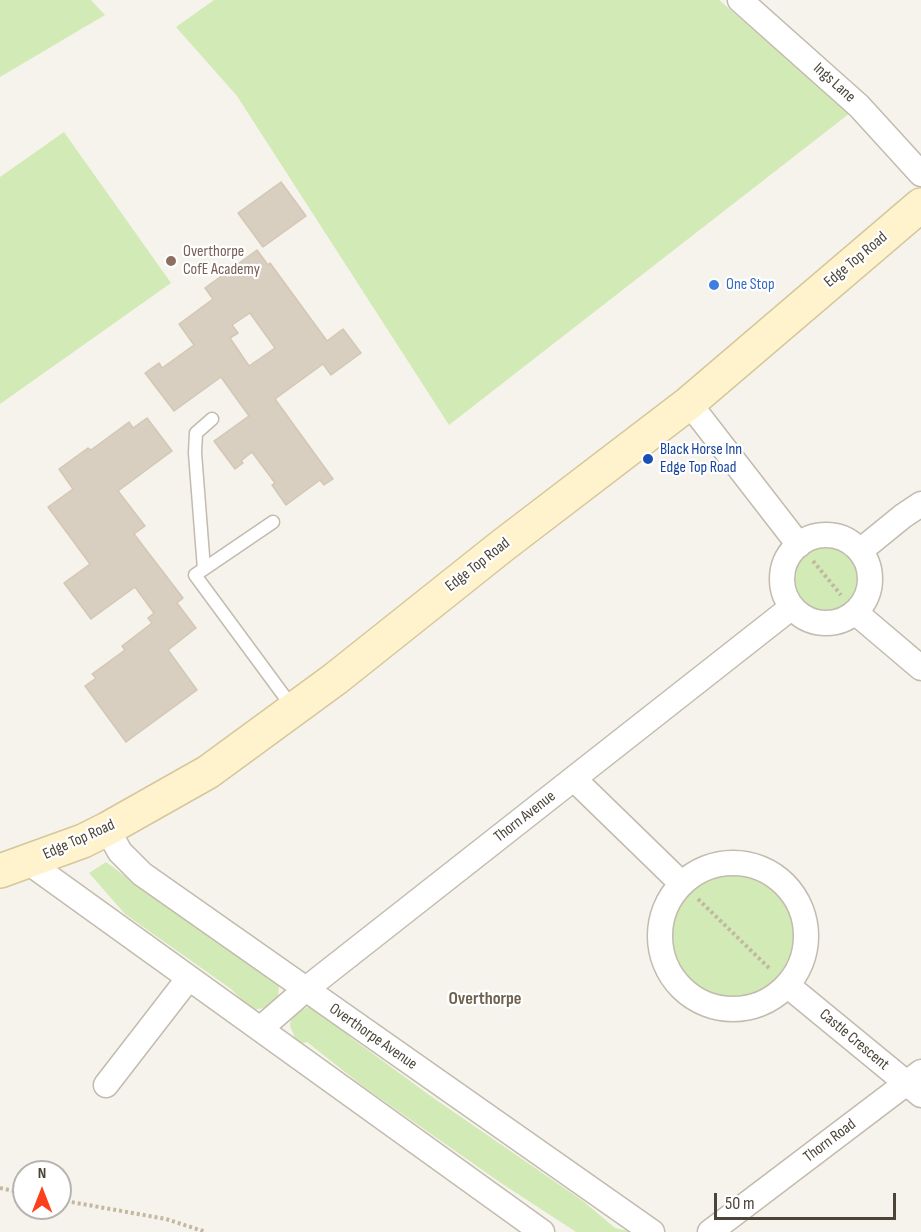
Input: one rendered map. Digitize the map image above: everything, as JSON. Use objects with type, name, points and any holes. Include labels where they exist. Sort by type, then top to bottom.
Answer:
[{"type":"street","name":"Ings Lane","points":[[740,0],[860,106],[921,174]]},
{"type":"street","name":"Edge Top Road","points":[[14,867],[83,842],[208,772],[335,679],[547,511],[689,403],[921,205]]},
{"type":"street","points":[[689,403],[799,544]]},
{"type":"street","points":[[860,551],[921,504]]},
{"type":"street","points":[[825,534],[848,540],[860,551],[870,568],[871,583],[867,597],[850,617],[838,622],[815,622],[805,618],[792,607],[783,590],[782,576],[785,563],[799,544],[813,536],[825,534]]},
{"type":"street","name":"Thorn Avenue","points":[[260,1029],[306,989],[792,607]]},
{"type":"street","points":[[855,612],[921,668]]},
{"type":"street","points":[[574,779],[682,884]]},
{"type":"street","name":"Overthorpe Avenue","points":[[107,829],[120,852],[142,874],[652,1232]]},
{"type":"street","points":[[725,863],[748,864],[770,872],[788,886],[802,909],[807,932],[802,961],[788,985],[776,996],[758,1005],[734,1009],[709,1005],[683,989],[666,964],[660,939],[663,916],[670,899],[682,884],[694,874],[725,863]]},
{"type":"street","points":[[14,867],[188,978],[542,1232]]},
{"type":"street","points":[[106,1085],[188,978]]},
{"type":"street","name":"Castle Crescent","points":[[788,985],[916,1083]]},
{"type":"street","name":"Thorn Road","points":[[710,1232],[916,1083]]},
{"type":"lane","points":[[204,569],[195,453],[196,433],[212,419]]},
{"type":"lane","points":[[273,522],[195,575],[294,709]]},
{"type":"path","points":[[799,544],[855,612]]},
{"type":"path","points":[[682,884],[788,985]]},
{"type":"path","points":[[72,1202],[166,1220],[206,1232]]},
{"type":"green space","points":[[0,0],[91,0],[105,15],[0,77]]},
{"type":"green space","points":[[214,0],[719,0],[850,113],[449,425],[237,96],[176,27]]},
{"type":"green space","points":[[64,132],[171,283],[0,404],[0,177]]},
{"type":"green space","points":[[826,535],[851,542],[863,554],[870,579],[863,604],[851,616],[826,623],[801,616],[789,604],[782,579],[789,554],[801,542]]},
{"type":"green space","points":[[106,862],[279,986],[278,999],[270,1007],[252,1010],[231,989],[125,914],[89,873]]},
{"type":"green space","points":[[733,863],[761,869],[773,875],[784,885],[794,896],[800,908],[806,936],[800,964],[794,976],[784,987],[773,997],[761,1003],[733,1009],[705,1003],[693,997],[682,987],[672,976],[666,964],[660,936],[666,908],[672,896],[682,885],[693,875],[705,869]]},
{"type":"green space","points":[[310,1006],[348,1029],[350,1037],[432,1097],[583,1201],[615,1228],[632,1232],[576,1232],[501,1183],[364,1087],[307,1042],[298,1045],[290,1026],[291,1018]]},
{"type":"building","points":[[281,182],[306,216],[263,247],[238,213]]},
{"type":"building","points":[[257,250],[268,265],[270,263],[327,341],[343,329],[361,353],[331,375],[323,364],[275,399],[333,479],[324,485],[320,480],[286,505],[272,485],[275,483],[252,452],[235,469],[214,441],[249,416],[221,377],[174,411],[145,373],[159,363],[162,368],[194,345],[179,324],[213,299],[205,288]],"holes":[[[250,313],[275,348],[249,366],[230,338],[238,333],[232,325]]]},
{"type":"building","points":[[147,418],[172,451],[118,491],[145,526],[134,534],[183,598],[177,603],[196,628],[168,650],[197,690],[126,742],[85,686],[96,678],[92,674],[125,650],[122,646],[152,623],[148,618],[154,613],[135,587],[91,619],[64,583],[90,564],[48,507],[73,489],[59,469],[88,448],[91,450],[129,422],[133,428]]},
{"type":"place","name":"Overthorpe CofE Academy","points":[[171,261]]},
{"type":"place","name":"One Stop","points":[[714,285]]},
{"type":"place","name":"Black Horse Inn Edge Top Road","points":[[648,459]]},
{"type":"district","name":"Overthorpe","points":[[485,999]]}]
